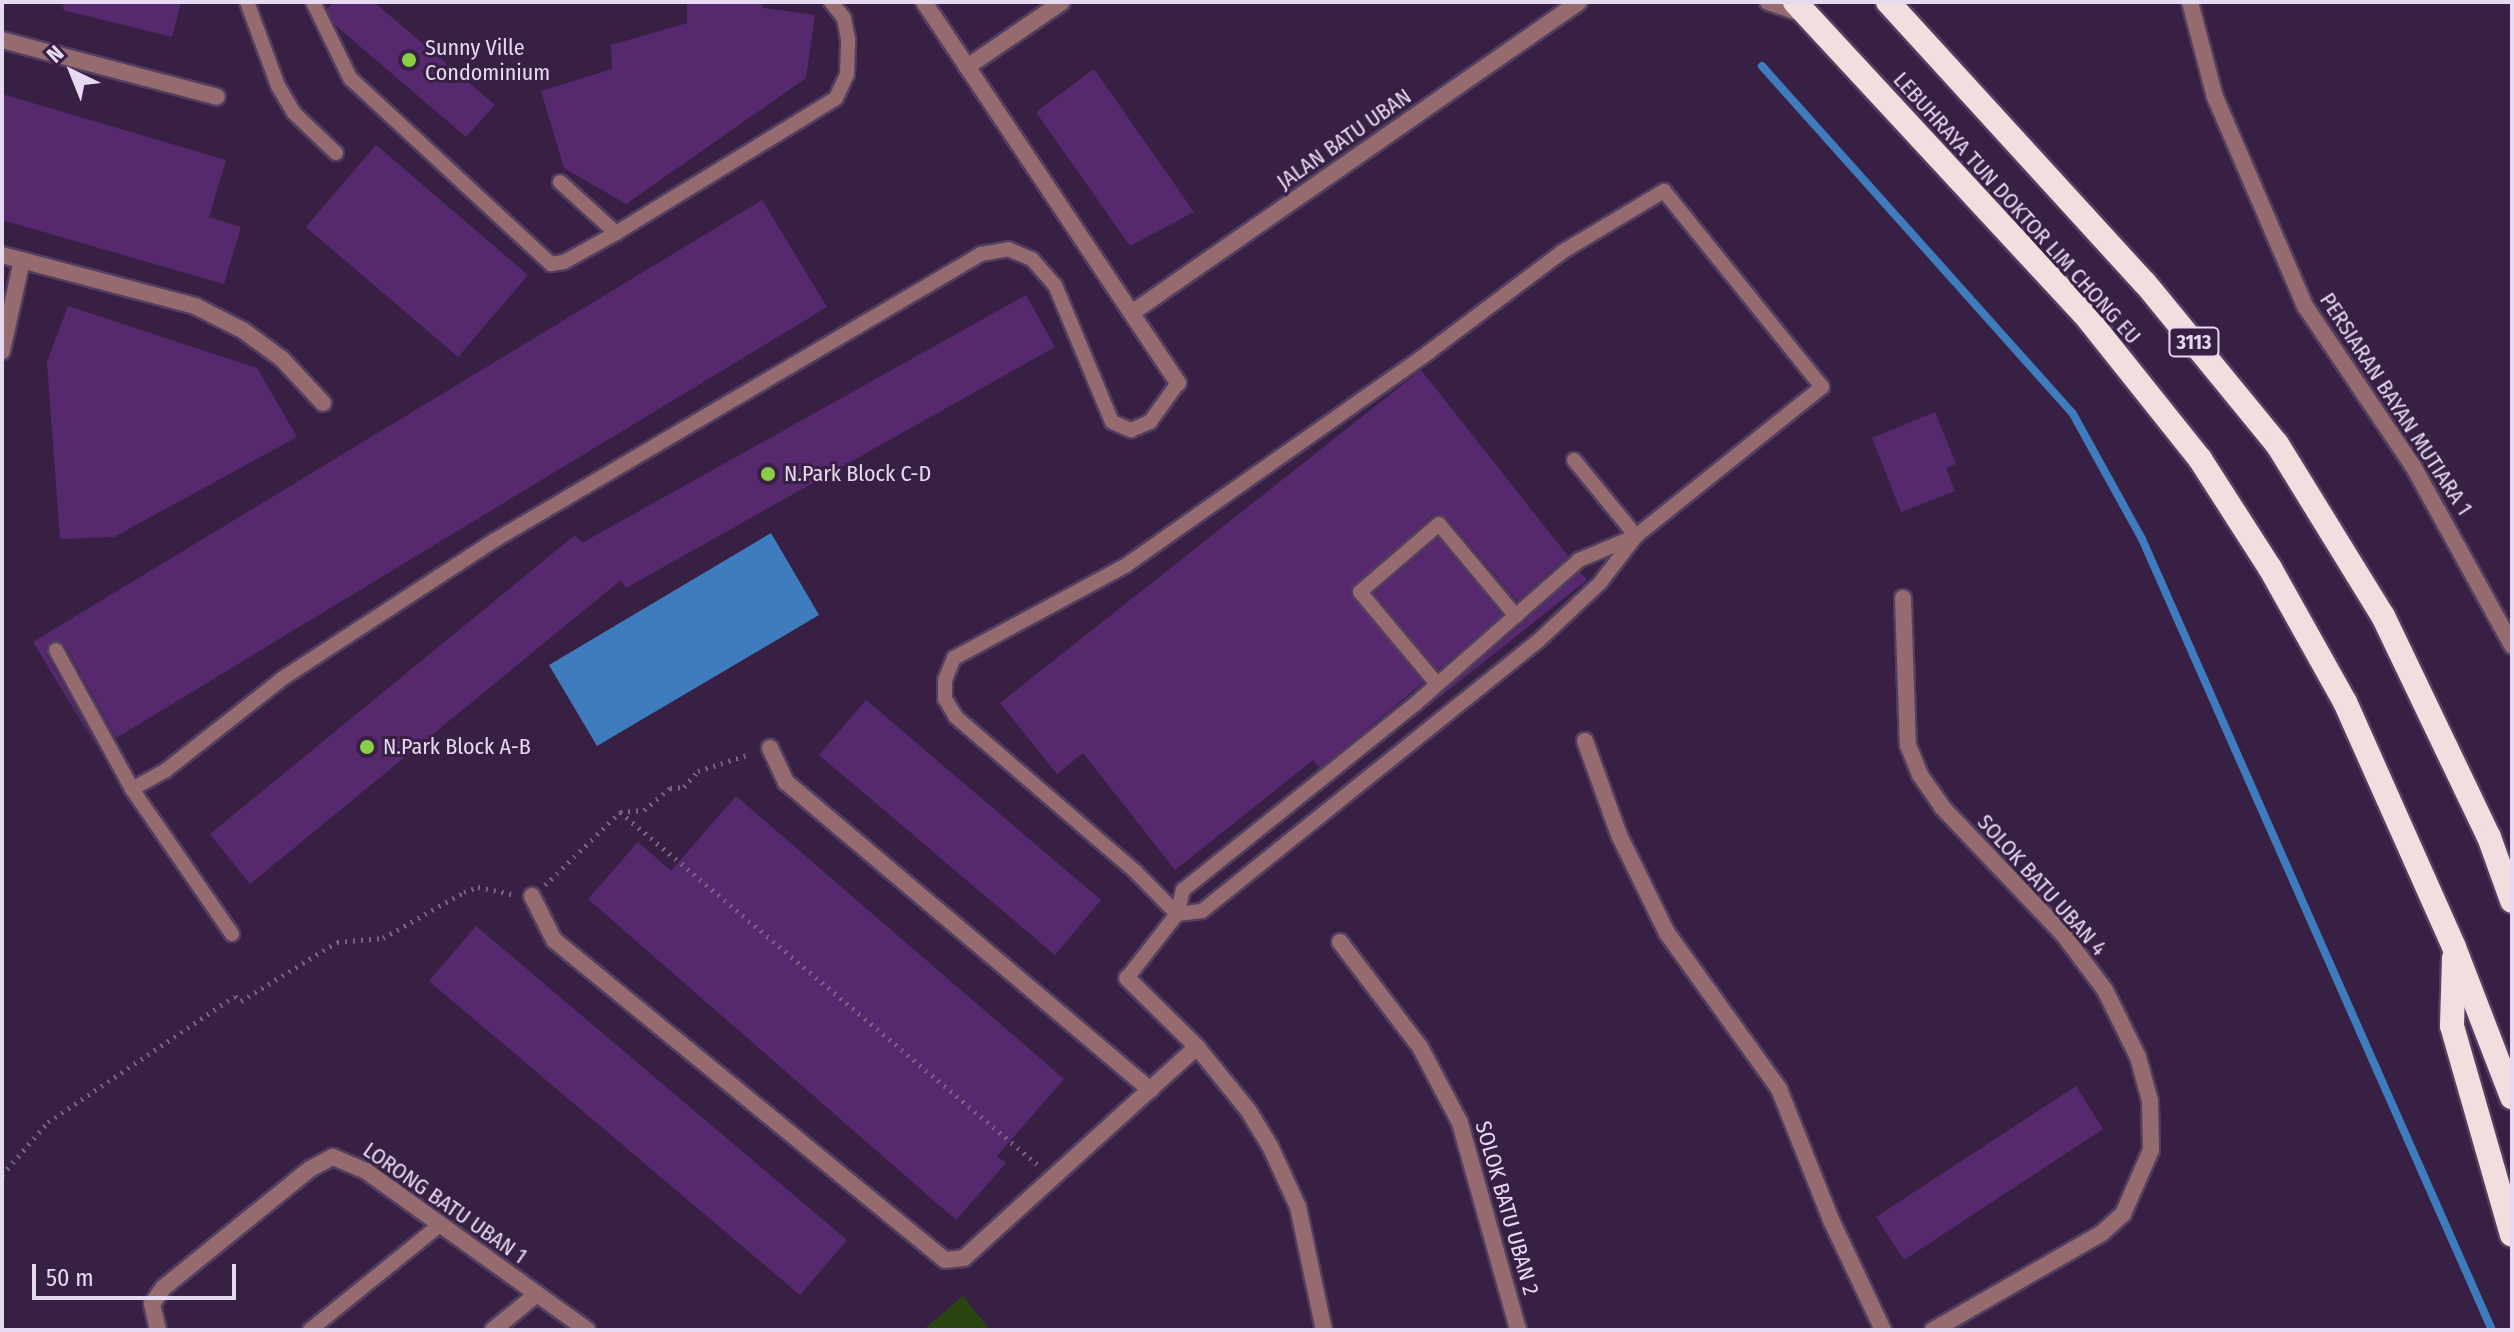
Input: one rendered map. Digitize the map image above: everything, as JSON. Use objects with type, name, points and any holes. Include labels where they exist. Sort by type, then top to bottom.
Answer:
[{"type":"highway","name":"LEBUHRAYA TUN DOKTOR LIM CHONG EU","points":[[1888,2],[2145,283],[2277,444],[2383,616],[2489,837],[2512,901]]},
{"type":"highway","name":"LEBUHRAYA TUN DOKTOR LIM CHONG EU","points":[[1802,9],[2089,320],[2200,459],[2270,568],[2345,702],[2454,947],[2512,1097]]},
{"type":"highway","points":[[2454,947],[2452,1026],[2512,1235]]},
{"type":"street","points":[[924,2],[1178,383]]},
{"type":"street","points":[[967,67],[1062,2]]},
{"type":"street","name":"JALAN BATU UBAN","points":[[1133,312],[1579,2]]},
{"type":"street","points":[[1768,2],[1802,9]]},
{"type":"street","name":"PERSIARAN BAYAN MUTIARA 1","points":[[2190,2],[2215,97],[2305,306],[2428,491],[2512,645]]},
{"type":"street","points":[[2,40],[217,97]]},
{"type":"street","points":[[2,255],[195,306],[244,331],[282,359],[323,403]]},
{"type":"street","points":[[2,351],[22,260]]},
{"type":"street","name":"SOLOK BATU UBAN 4","points":[[1903,598],[1908,745],[1920,775],[1942,807],[2063,934],[2105,990],[2138,1057],[2150,1101],[2151,1150],[2123,1214],[2102,1233],[1933,1330]]},
{"type":"street","points":[[1585,741],[1619,835],[1667,933],[1779,1089],[1837,1234],[1883,1330]]},
{"type":"street","points":[[770,748],[786,782],[1150,1090]]},
{"type":"street","points":[[532,896],[554,940],[937,1256],[954,1262],[964,1258],[1197,1047]]},
{"type":"street","name":"SOLOK BATU UBAN 2","points":[[1340,942],[1420,1047],[1460,1123],[1518,1330]]},
{"type":"street","points":[[1127,978],[1197,1047],[1248,1110],[1286,1178],[1309,1252],[1324,1330]]},
{"type":"street","name":"LORONG BATU UBAN 1","points":[[158,1330],[152,1304],[163,1288],[310,1169],[333,1157],[366,1171],[587,1330]]},
{"type":"street","points":[[493,1330],[537,1294]]},
{"type":"lane","points":[[247,2],[286,99],[336,153]]},
{"type":"lane","points":[[313,2],[350,78],[551,264],[564,262],[616,233],[836,98],[847,74],[848,39],[844,18],[831,2]]},
{"type":"lane","points":[[560,182],[616,233]]},
{"type":"lane","points":[[1664,191],[1822,387],[1636,536],[1600,583],[1538,641],[1202,911],[1177,914],[1136,872],[956,717],[945,699],[945,680],[954,658],[1125,566],[1429,352],[1562,252],[1664,191]]},
{"type":"lane","points":[[132,789],[165,771],[283,678],[495,540],[981,254],[1008,249],[1032,259],[1055,285],[1112,422],[1131,430],[1150,422],[1178,383]]},
{"type":"lane","points":[[1574,460],[1636,536]]},
{"type":"lane","points":[[1437,684],[1360,592],[1439,524],[1516,616]]},
{"type":"lane","points":[[1127,978],[1177,914],[1183,890],[1437,684],[1579,560],[1636,536]]},
{"type":"lane","points":[[56,650],[132,789],[232,934]]},
{"type":"lane","points":[[310,1330],[441,1224]]},
{"type":"path","points":[[2,1175],[48,1122],[235,996],[241,1001],[337,942],[383,938],[478,887],[499,895],[532,896],[620,812],[644,810],[670,788],[684,787],[698,771],[770,748]]},
{"type":"path","points":[[620,812],[1053,1178]]},
{"type":"green space","points":[[963,1296],[990,1330],[923,1330]]},
{"type":"water","points":[[771,533],[819,615],[597,746],[549,665]]},
{"type":"building","points":[[64,2],[181,2],[172,37],[63,10]]},
{"type":"building","name":"Sunny Ville Condominium","points":[[333,2],[374,2],[495,105],[466,137],[335,25],[327,9]]},
{"type":"building","points":[[687,2],[761,2],[763,8],[815,15],[806,78],[626,204],[564,168],[541,91],[612,69],[611,45],[687,23]]},
{"type":"building","points":[[1094,69],[1194,212],[1130,246],[1036,112]]},
{"type":"building","points":[[2,94],[226,160],[209,217],[241,227],[224,284],[2,220]]},
{"type":"building","points":[[376,145],[528,275],[458,357],[306,227]]},
{"type":"building","points":[[762,200],[827,307],[116,738],[65,645],[51,642],[47,655],[98,749],[33,642]]},
{"type":"building","points":[[1026,295],[1055,347],[626,588],[621,580],[250,884],[210,834],[575,535],[582,543]]},
{"type":"building","points":[[68,306],[257,368],[297,437],[114,537],[60,539],[47,362]]},
{"type":"building","points":[[1421,370],[1568,556],[1517,601],[1447,518],[1432,516],[1350,593],[1423,683],[1320,768],[1313,760],[1175,870],[1083,753],[1057,774],[1000,703]]},
{"type":"building","points":[[1935,412],[1956,464],[1946,468],[1955,491],[1901,512],[1872,438]]},
{"type":"building","points":[[1438,538],[1502,615],[1438,670],[1374,593]]},
{"type":"building","points":[[1580,572],[1587,580],[1421,712],[1523,623]]},
{"type":"building","points":[[866,700],[1101,900],[1055,955],[819,755]]},
{"type":"building","points":[[736,796],[1064,1079],[997,1156],[1006,1163],[956,1220],[588,899],[638,842],[671,871]]},
{"type":"building","points":[[476,926],[847,1240],[800,1295],[429,981]]},
{"type":"building","points":[[2076,1086],[2103,1129],[1904,1260],[1876,1217]]},
{"type":"waterway","points":[[1762,66],[2073,414],[2142,539],[2492,1330]]},
{"type":"place","name":"Sunny Ville Condominium","points":[[409,60]]},
{"type":"place","name":"N.Park Block C-D","points":[[768,474]]},
{"type":"place","name":"N.Park Block A-B","points":[[367,747]]}]
